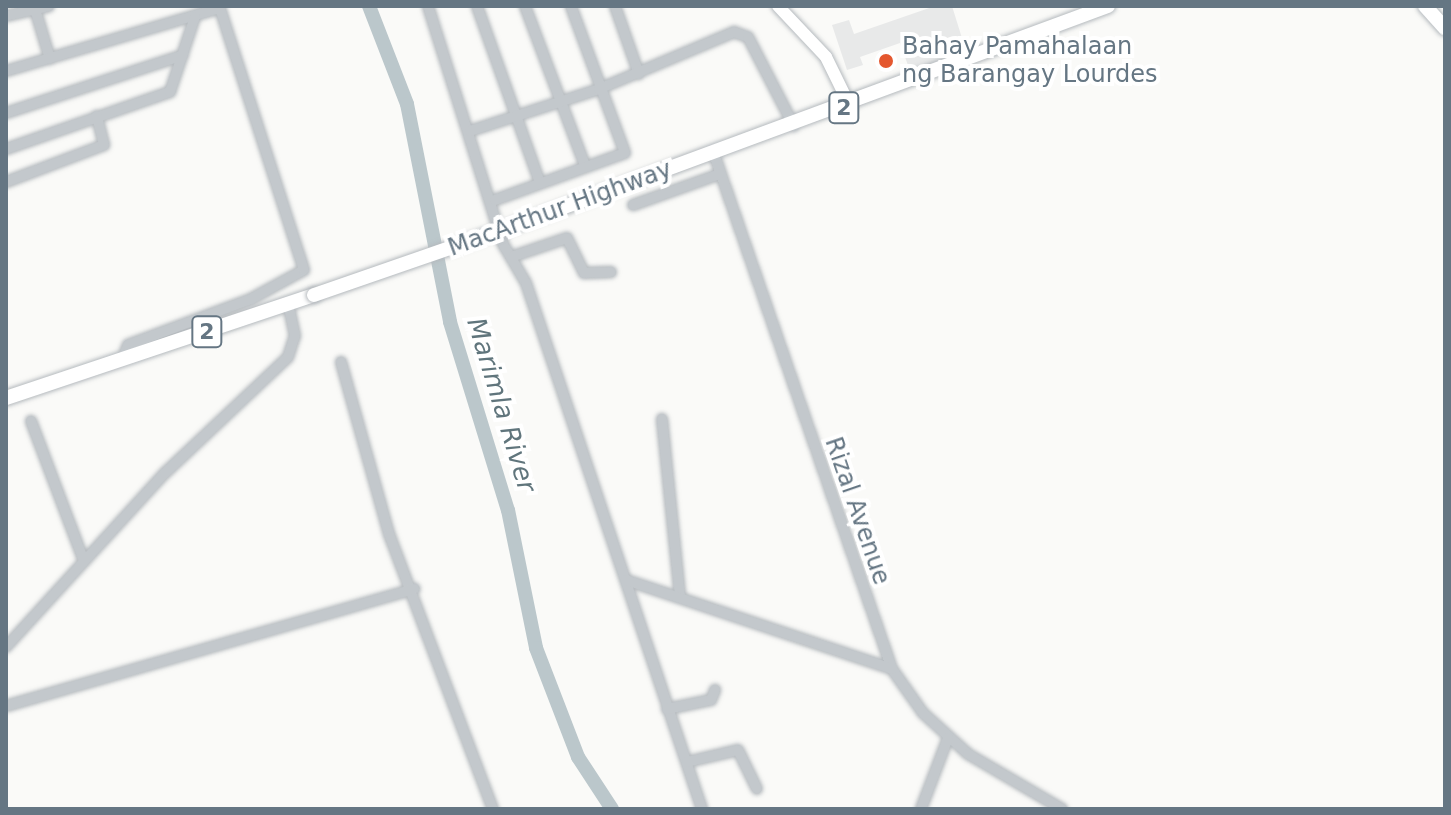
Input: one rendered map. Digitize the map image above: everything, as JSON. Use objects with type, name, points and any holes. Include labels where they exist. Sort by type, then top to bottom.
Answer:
[{"type":"highway","name":"MacArthur Highway","points":[[6,398],[121,362],[502,230],[850,106],[1108,6]]},
{"type":"highway","points":[[1425,6],[1444,26]]},
{"type":"main road","points":[[778,6],[826,57],[850,106]]},
{"type":"street","points":[[6,16],[49,6]]},
{"type":"street","points":[[428,6],[495,200],[503,244],[514,256],[702,809]]},
{"type":"street","points":[[477,6],[540,183]]},
{"type":"street","points":[[525,6],[585,166]]},
{"type":"street","points":[[495,200],[625,153],[571,6]]},
{"type":"street","points":[[615,6],[639,74]]},
{"type":"street","points":[[6,71],[195,17],[220,7],[304,270],[251,299],[128,345],[121,362]]},
{"type":"street","points":[[35,9],[50,59]]},
{"type":"street","points":[[6,149],[170,92],[195,17]]},
{"type":"street","points":[[470,131],[599,89],[741,33],[794,126]]},
{"type":"street","points":[[6,113],[183,55]]},
{"type":"street","points":[[6,182],[104,145],[97,116]]},
{"type":"street","name":"Rizal Avenue","points":[[714,154],[892,669],[948,738],[1062,809]]},
{"type":"street","points":[[633,205],[720,174]]},
{"type":"street","points":[[514,256],[567,238],[584,273],[611,272]]},
{"type":"street","points":[[6,647],[84,561],[288,357],[295,336],[288,304]]},
{"type":"street","points":[[341,362],[389,534],[415,589],[493,809]]},
{"type":"street","points":[[662,419],[680,595]]},
{"type":"street","points":[[31,421],[84,561]]},
{"type":"street","points":[[626,580],[680,595],[892,669]]},
{"type":"street","points":[[7,708],[415,589]]},
{"type":"street","points":[[667,709],[711,700],[715,690]]},
{"type":"street","points":[[921,809],[948,738]]},
{"type":"street","points":[[687,762],[738,750],[757,789]]},
{"type":"shaded area","points":[[935,6],[952,6],[966,51],[910,71],[900,43],[860,57],[863,65],[847,70],[832,25],[849,20],[854,34]]},
{"type":"waterway","name":"Marimla River","points":[[369,6],[407,104],[450,322],[508,510],[536,648],[578,757],[612,809]]},
{"type":"place","name":"Bahay Pamahalaan ng Barangay Lourdes","points":[[886,61]]}]
